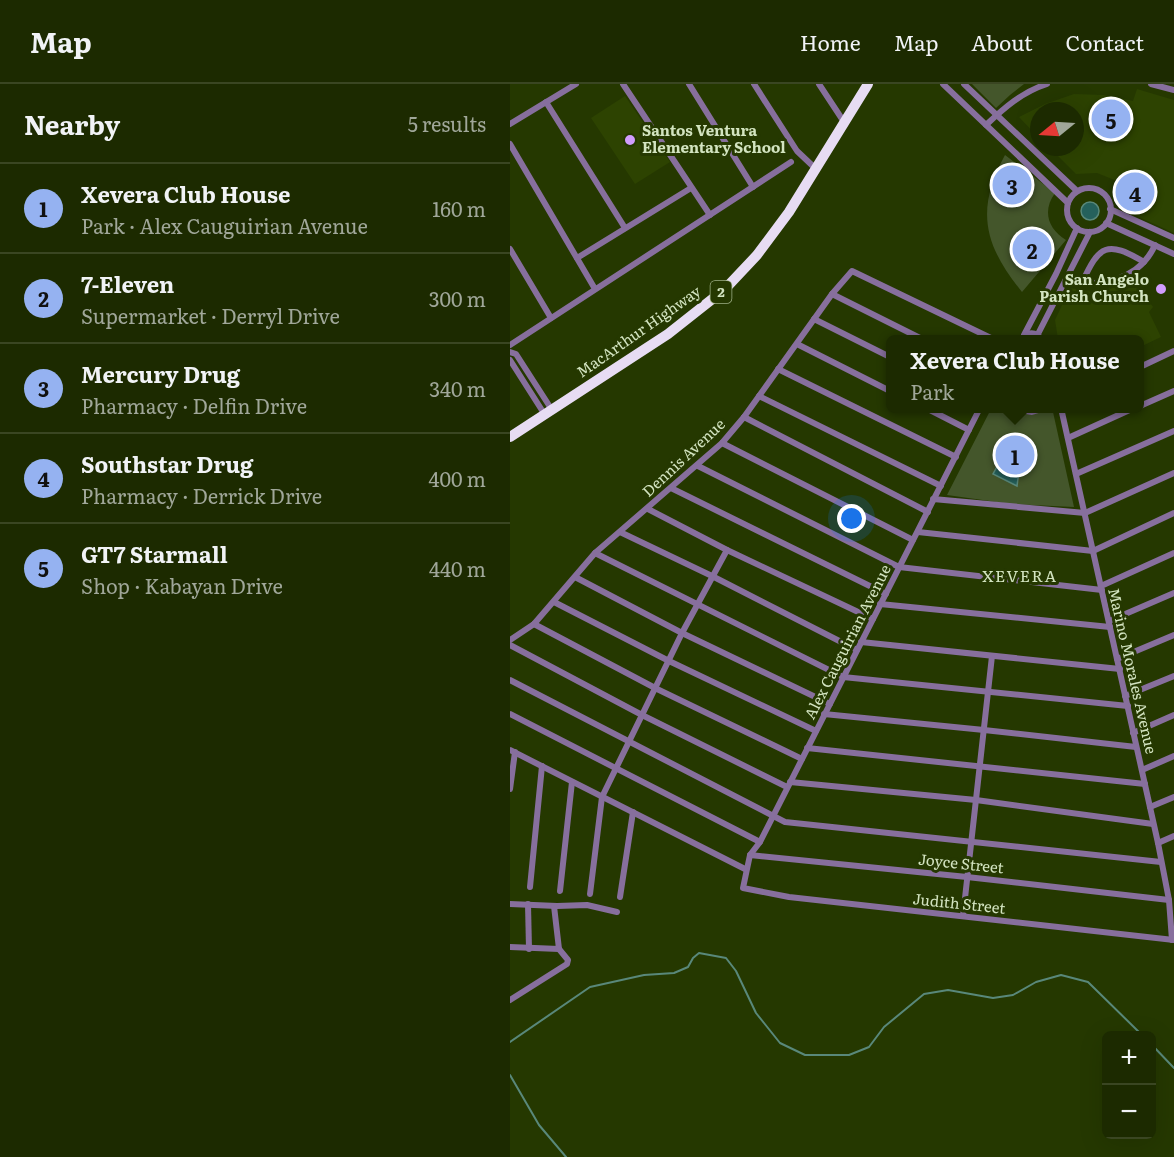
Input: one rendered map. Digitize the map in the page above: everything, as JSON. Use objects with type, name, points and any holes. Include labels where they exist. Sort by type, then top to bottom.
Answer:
[{"type":"highway","name":"MacArthur Highway","points":[[510,437],[668,334],[725,289],[774,234],[817,169],[868,84]]},
{"type":"street","points":[[510,124],[576,84]]},
{"type":"street","points":[[623,84],[710,215]]},
{"type":"street","points":[[689,84],[753,187]]},
{"type":"street","points":[[754,84],[798,151],[817,169]]},
{"type":"street","points":[[819,84],[845,123]]},
{"type":"street","points":[[943,84],[1068,203]]},
{"type":"street","points":[[964,84],[1077,191]]},
{"type":"street","points":[[986,125],[1014,100],[1036,87],[1047,84]]},
{"type":"street","points":[[1151,84],[1174,90]]},
{"type":"street","points":[[546,102],[626,228]]},
{"type":"street","points":[[510,144],[595,290]]},
{"type":"street","points":[[510,345],[791,162]]},
{"type":"street","points":[[577,258],[691,188]]},
{"type":"street","points":[[1089,188],[1099,191],[1107,198],[1110,209],[1106,223],[1099,229],[1090,232],[1077,228],[1068,217],[1068,203],[1077,191],[1089,188]]},
{"type":"street","points":[[1110,209],[1174,238]]},
{"type":"street","points":[[1106,223],[1174,254]]},
{"type":"street","points":[[1023,335],[1056,274],[1077,228]]},
{"type":"street","points":[[1041,335],[1066,278],[1090,232]]},
{"type":"street","points":[[1066,278],[1082,283],[1103,284],[1117,279],[1130,273],[1144,261],[1151,254],[1155,245]]},
{"type":"street","points":[[1082,283],[1097,254],[1103,251],[1113,248],[1125,250],[1144,261]]},
{"type":"street","points":[[510,249],[551,318]]},
{"type":"street","name":"Dennis Avenue","points":[[510,640],[534,624],[595,553],[722,444],[832,294],[852,271],[987,335]]},
{"type":"street","points":[[832,294],[916,335]]},
{"type":"street","points":[[814,319],[886,355]]},
{"type":"street","points":[[797,344],[886,388]]},
{"type":"street","points":[[1144,365],[1174,351]]},
{"type":"street","points":[[510,352],[516,354],[536,386],[548,412]]},
{"type":"street","points":[[510,360],[548,412]]},
{"type":"street","points":[[517,370],[523,366]]},
{"type":"street","points":[[778,369],[956,457]]},
{"type":"street","points":[[530,390],[536,386]]},
{"type":"street","points":[[1144,404],[1174,391]]},
{"type":"street","points":[[759,396],[941,486]]},
{"type":"street","points":[[936,413],[969,430]]},
{"type":"street","name":"Alex Cauguirian Avenue","points":[[743,888],[745,869],[750,855],[760,842],[978,413]]},
{"type":"street","name":"Marino Morales Avenue","points":[[1062,413],[1158,843],[1173,920],[1173,940]]},
{"type":"street","points":[[1068,438],[1123,413]]},
{"type":"street","points":[[744,417],[928,512]]},
{"type":"street","points":[[1076,474],[1174,431]]},
{"type":"street","points":[[722,444],[913,540]]},
{"type":"street","points":[[698,466],[899,567],[1101,588],[1174,553]]},
{"type":"street","points":[[933,499],[1011,508],[1085,513],[1174,473]]},
{"type":"street","points":[[671,488],[886,594]]},
{"type":"street","points":[[648,509],[727,550],[873,619]]},
{"type":"street","points":[[918,532],[1093,550],[1174,513]]},
{"type":"street","points":[[620,532],[857,650]]},
{"type":"street","points":[[590,894],[602,797],[628,741],[657,689],[682,633],[727,550]]},
{"type":"street","points":[[595,553],[843,677],[1128,706]]},
{"type":"street","points":[[575,577],[682,633],[830,704]]},
{"type":"street","points":[[880,604],[1109,624],[1174,593]]},
{"type":"street","points":[[554,602],[669,661],[816,731]]},
{"type":"street","points":[[534,624],[657,689],[802,759]]},
{"type":"street","points":[[1117,659],[1174,634]]},
{"type":"street","points":[[861,642],[1119,669]]},
{"type":"street","points":[[510,645],[642,715],[788,785],[976,800],[1153,824]]},
{"type":"street","points":[[963,916],[992,656]]},
{"type":"street","points":[[1125,696],[1174,676]]},
{"type":"street","points":[[510,680],[785,822],[1161,862]]},
{"type":"street","points":[[510,714],[760,842]]},
{"type":"street","points":[[824,714],[1136,747]]},
{"type":"street","points":[[1133,733],[1174,715]]},
{"type":"street","points":[[807,748],[1145,784]]},
{"type":"street","points":[[510,789],[512,751],[745,869]]},
{"type":"street","points":[[1142,770],[1174,756]]},
{"type":"street","points":[[530,887],[542,766]]},
{"type":"street","points":[[560,891],[572,782]]},
{"type":"street","points":[[1150,807],[1174,797]]},
{"type":"street","points":[[620,897],[633,812]]},
{"type":"street","points":[[1158,843],[1174,836]]},
{"type":"street","name":"Joyce Street","points":[[750,855],[1169,900]]},
{"type":"street","points":[[1166,882],[1174,878]]},
{"type":"street","name":"Judith Street","points":[[743,888],[789,897],[1173,940]]},
{"type":"street","points":[[510,904],[586,905],[617,912]]},
{"type":"street","points":[[528,904],[529,949]]},
{"type":"street","points":[[510,999],[567,964],[568,960],[559,950],[554,906]]},
{"type":"street","points":[[510,947],[559,950]]},
{"type":"shaded area","points":[[972,84],[1024,84],[996,108]]},
{"type":"shaded area","points":[[1137,89],[1174,100],[1174,233],[1130,213],[1127,197],[1117,181],[1097,173],[1076,174],[1058,156],[1084,156],[1084,102],[1051,102],[1074,94],[1104,95],[1133,101]]},
{"type":"shaded area","name":"Santos Ventura Elementary School","points":[[625,96],[670,162],[635,184],[591,118]]},
{"type":"shaded area","points":[[1030,112],[1030,129],[1019,117]]},
{"type":"shaded area","points":[[1005,155],[1055,193],[1049,206],[1049,219],[1055,231],[1066,240],[1022,292],[999,258],[988,226],[987,210],[990,193]]},
{"type":"shaded area","points":[[1133,279],[1153,307],[1149,312],[1161,337],[1144,345],[1144,335],[1057,335],[1055,320],[1070,288],[1092,292],[1100,291],[1099,288],[1108,285],[1110,289]]},
{"type":"shaded area","points":[[989,413],[1053,413],[1074,507],[1011,504],[947,495]]},
{"type":"water","points":[[1086,202],[1094,202],[1099,207],[1097,218],[1086,220],[1081,215],[1081,207]]},
{"type":"water","points":[[1008,447],[1027,452],[1030,471],[1019,471],[1017,486],[993,474]]},
{"type":"waterway","points":[[510,1042],[590,987],[644,975],[674,973],[688,967],[699,953],[726,958],[736,971],[756,1013],[780,1043],[805,1055],[849,1055],[869,1047],[884,1027],[924,994],[948,990],[993,998],[1013,995],[1036,982],[1061,975],[1088,982],[1138,1031]]},
{"type":"waterway","points":[[1156,1049],[1174,1068]]},
{"type":"waterway","points":[[510,1075],[539,1125],[566,1157]]},
{"type":"place","name":"GT7 Starmall","points":[[1111,119]]},
{"type":"place","name":"Santos Ventura Elementary School","points":[[630,140]]},
{"type":"place","name":"Mercury Drug","points":[[1012,185]]},
{"type":"place","name":"Southstar Drug","points":[[1135,192]]},
{"type":"place","name":"7-Eleven","points":[[1032,249]]},
{"type":"place","name":"San Angelo Parish Church","points":[[1161,289]]},
{"type":"place","name":"Xevera Club House","points":[[1015,455]]},
{"type":"district","name":"XEVERA","points":[[1020,576]]}]
